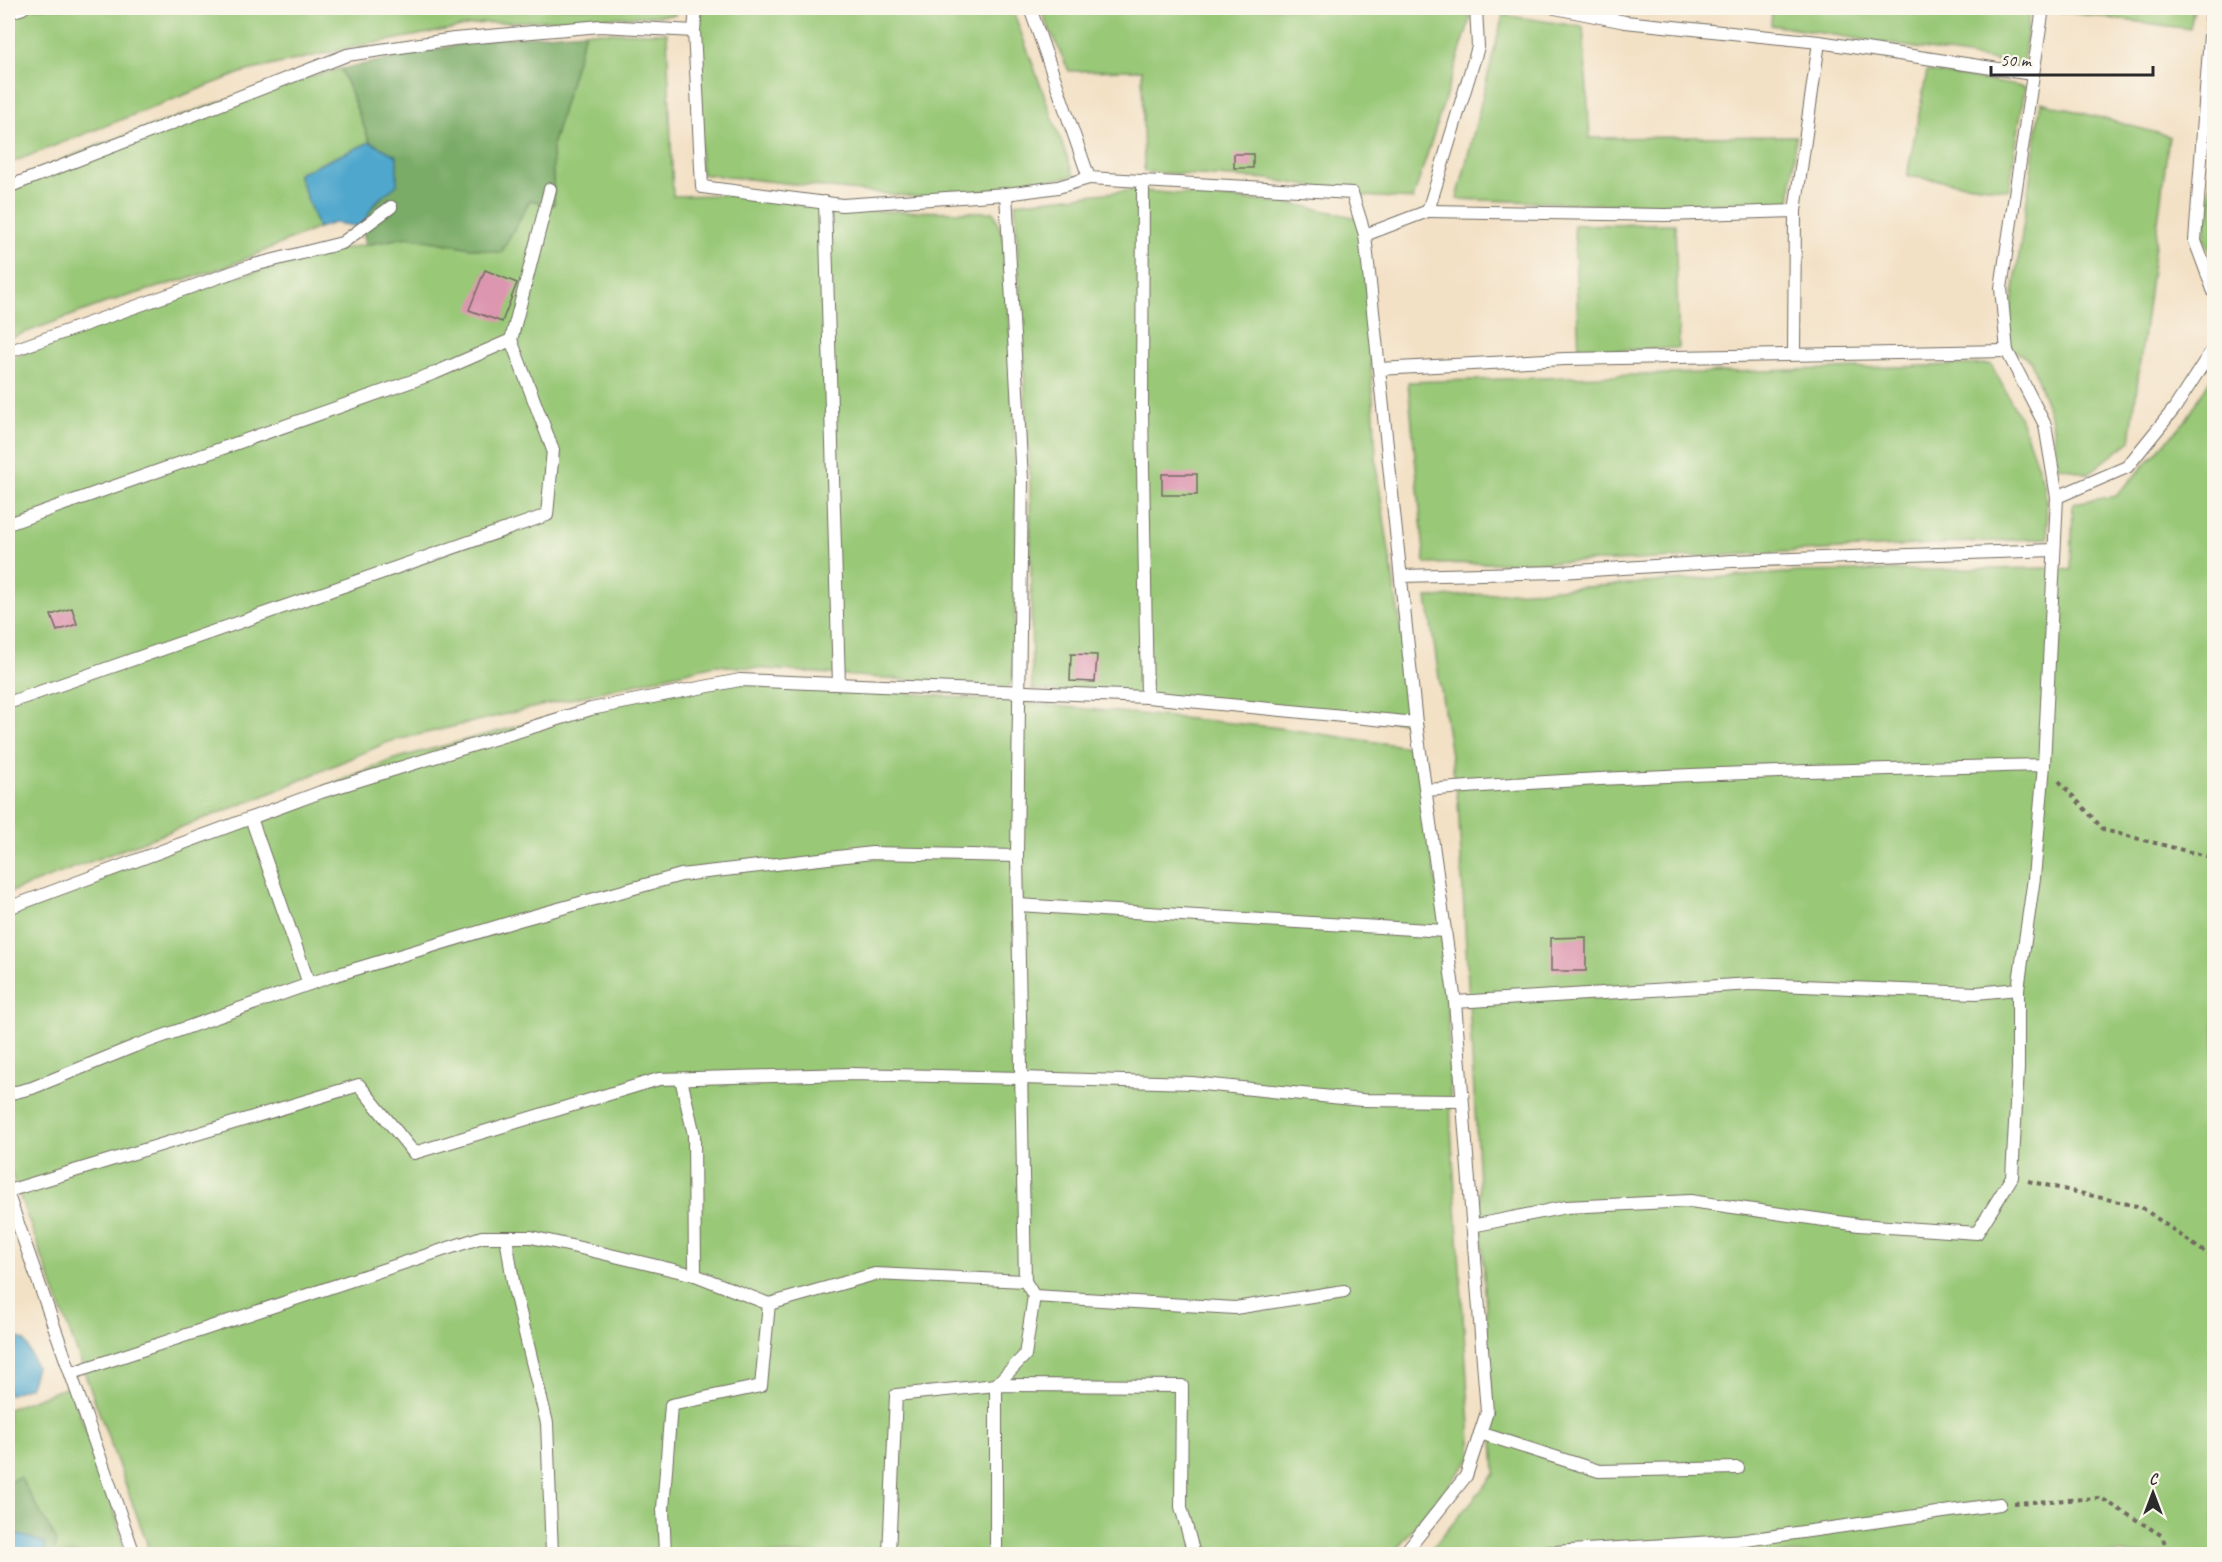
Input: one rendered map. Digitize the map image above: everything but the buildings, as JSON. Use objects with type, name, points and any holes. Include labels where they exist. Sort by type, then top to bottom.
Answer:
[{"type":"lane","points":[[8,13],[22,8]]},
{"type":"lane","points":[[696,8],[694,31],[702,187],[842,205],[1006,195],[1058,187],[1089,178],[1352,193],[1365,235],[1416,723],[1455,1002],[1486,1412],[1466,1476],[1404,1554]]},
{"type":"lane","points":[[1030,8],[1089,178]]},
{"type":"lane","points":[[1428,211],[1478,47],[1476,8]]},
{"type":"lane","points":[[1555,8],[1625,22],[1819,42],[2032,74]]},
{"type":"lane","points":[[1472,1226],[1566,1207],[1690,1201],[1859,1225],[1977,1233],[2012,1177],[2018,1069],[2018,989],[2034,878],[2044,765],[2056,497],[2045,425],[2007,351],[2001,288],[2043,8]]},
{"type":"lane","points":[[2212,8],[2195,241],[2214,292]]},
{"type":"lane","points":[[8,187],[347,55],[454,39],[602,26],[694,31]]},
{"type":"lane","points":[[1794,353],[1795,211],[1819,42]]},
{"type":"lane","points":[[1143,182],[1142,409],[1147,697]]},
{"type":"lane","points":[[8,704],[547,515],[553,450],[511,340],[550,189]]},
{"type":"lane","points":[[996,1554],[996,1385],[1025,1355],[1034,1296],[1025,1281],[1017,856],[1022,480],[1006,195]]},
{"type":"lane","points":[[825,202],[839,684]]},
{"type":"lane","points":[[8,352],[250,266],[342,243],[391,207]]},
{"type":"lane","points":[[1365,235],[1428,211],[1665,215],[1795,211]]},
{"type":"lane","points":[[8,524],[435,373],[511,340]]},
{"type":"lane","points":[[2056,497],[2127,467],[2174,409],[2214,347]]},
{"type":"lane","points":[[1379,369],[1565,358],[2007,351]]},
{"type":"lane","points":[[1401,576],[1562,572],[1732,561],[2054,550]]},
{"type":"lane","points":[[8,908],[321,792],[591,709],[740,680],[1147,697],[1416,723]]},
{"type":"lane","points":[[1426,790],[1501,784],[1768,773],[2044,765]]},
{"type":"lane","points":[[251,818],[309,984]]},
{"type":"lane","points":[[8,1094],[32,1088],[135,1046],[309,984],[519,920],[681,876],[872,853],[1017,856]]},
{"type":"lane","points":[[1018,905],[1445,931]]},
{"type":"lane","points":[[1455,1002],[1752,984],[1976,993],[2018,989]]},
{"type":"lane","points":[[134,1554],[8,1193],[359,1085],[414,1153],[659,1079],[851,1074],[1021,1078],[1192,1083],[1362,1100],[1462,1101]]},
{"type":"lane","points":[[681,1079],[694,1135],[695,1275]]},
{"type":"lane","points":[[72,1373],[482,1237],[531,1237],[695,1275],[769,1304],[875,1274],[1025,1281]]},
{"type":"lane","points":[[506,1237],[514,1288],[547,1423],[552,1554]]},
{"type":"lane","points":[[1034,1296],[1235,1308],[1344,1291]]},
{"type":"lane","points":[[665,1554],[663,1509],[670,1405],[761,1386],[769,1304]]},
{"type":"lane","points":[[889,1554],[896,1395],[996,1385],[1182,1386],[1181,1507],[1194,1554]]},
{"type":"lane","points":[[1480,1433],[1599,1471],[1738,1468]]},
{"type":"lane","points":[[1522,1554],[1746,1540],[2000,1504]]},
{"type":"path","points":[[2044,765],[2104,830],[2214,858]]},
{"type":"path","points":[[2012,1177],[2141,1207],[2214,1259]]},
{"type":"path","points":[[2000,1504],[2101,1498],[2161,1535],[2170,1554]]},
{"type":"green space","points":[[27,8],[675,8],[676,15],[483,23],[349,48],[243,72],[8,164],[8,15]]},
{"type":"green space","points":[[695,8],[1012,8],[1074,176],[934,199],[701,174]]},
{"type":"green space","points":[[1040,8],[1451,8],[1471,17],[1413,199],[1363,196],[1269,179],[1144,172],[1142,70],[1069,71]]},
{"type":"green space","points":[[1772,8],[2030,8],[2023,65],[1771,25]]},
{"type":"green space","points":[[2057,8],[2194,8],[2190,29],[2057,11]]},
{"type":"green space","points":[[1503,15],[1583,27],[1590,138],[1796,136],[1790,204],[1592,204],[1457,199]]},
{"type":"green space","points":[[585,32],[667,33],[673,196],[759,194],[840,211],[994,212],[1005,243],[1013,392],[1017,541],[1013,682],[1007,688],[715,665],[388,742],[266,795],[8,893],[8,359],[224,280],[332,251],[407,237],[501,253],[530,200],[554,205],[552,146]]},
{"type":"green space","points":[[585,32],[552,146],[554,205],[530,200],[501,253],[407,237],[365,245],[366,217],[375,203],[397,185],[397,156],[370,142],[341,69],[481,40]]},
{"type":"green space","points":[[341,69],[370,142],[298,174],[318,228],[226,267],[108,302],[8,339],[8,183],[93,147],[257,89]]},
{"type":"green space","points":[[1927,71],[2025,87],[2009,190],[1907,176]]},
{"type":"green space","points":[[2041,102],[2169,136],[2130,441],[2088,474],[2058,466],[2052,420],[2031,361],[2006,345]]},
{"type":"green space","points":[[2214,155],[2214,260],[2204,239]]},
{"type":"green space","points":[[1133,190],[1294,204],[1363,219],[1377,472],[1415,723],[1032,689],[1030,481],[1015,203]]},
{"type":"green space","points":[[1675,224],[1679,348],[1579,352],[1574,225]]},
{"type":"green space","points":[[1991,364],[2022,422],[2045,487],[2048,538],[1617,561],[1425,564],[1408,382]]},
{"type":"green space","points":[[2214,373],[2214,1554],[1427,1554],[1495,1474],[1458,802],[1427,598],[1799,572],[2045,568],[2071,570],[2073,503],[2116,496],[2187,419]]},
{"type":"green space","points":[[725,678],[1025,703],[1273,727],[1416,748],[1446,945],[1451,1127],[1472,1457],[1392,1554],[148,1554],[147,1543],[8,1164],[8,915],[394,759],[590,707]]},
{"type":"green space","points":[[70,1386],[113,1504],[126,1554],[54,1554],[56,1540],[19,1477],[8,1482],[8,1409]]},
{"type":"green space","points":[[20,1477],[56,1540],[54,1554],[8,1554],[8,1482]]},
{"type":"water","points":[[370,142],[397,156],[397,185],[375,202],[361,227],[334,223],[318,228],[298,174]]},
{"type":"water","points":[[11,1334],[25,1341],[36,1367],[30,1387],[8,1395],[8,1345]]},
{"type":"water","points":[[8,1531],[45,1543],[46,1554],[8,1554]]}]
